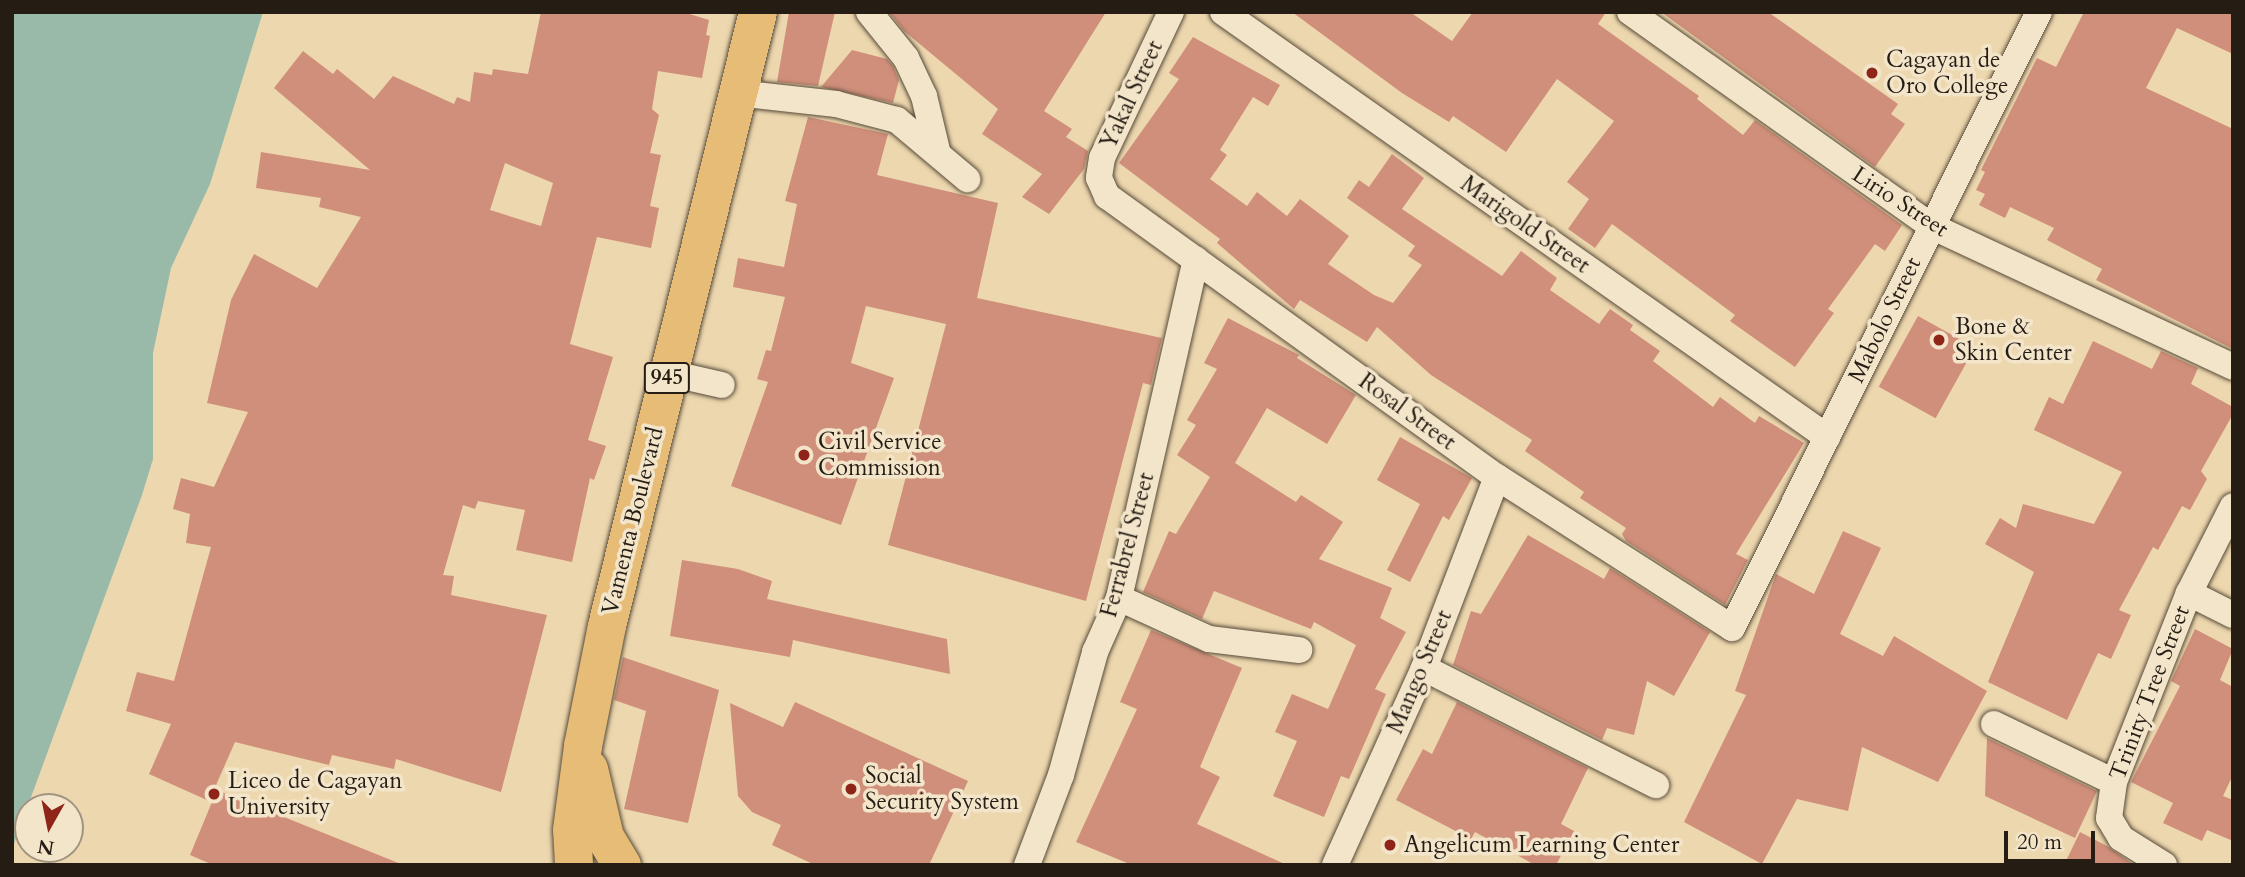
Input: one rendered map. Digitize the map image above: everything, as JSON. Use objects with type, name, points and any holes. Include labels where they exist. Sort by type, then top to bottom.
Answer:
[{"type":"main road","name":"Vamenta Boulevard","points":[[622,865],[605,837],[583,746],[669,373],[758,12]]},
{"type":"main road","points":[[574,865],[572,830],[583,746]]},
{"type":"street","points":[[869,12],[906,58],[924,96],[937,150]]},
{"type":"street","name":"Yakal Street","points":[[1099,178],[1102,158],[1171,12]]},
{"type":"street","name":"Marigold Street","points":[[1223,12],[1827,437]]},
{"type":"street","name":"Lirio Street","points":[[1630,12],[1931,226],[2233,367]]},
{"type":"street","name":"Mabolo Street","points":[[1732,628],[2039,12]]},
{"type":"street","points":[[737,93],[836,104],[897,120],[937,150],[967,179]]},
{"type":"street","name":"Rosal Street","points":[[1099,178],[1107,196],[1497,477],[1732,628]]},
{"type":"street","name":"Ferrabrel Street","points":[[1027,865],[1061,775],[1095,652],[1119,598],[1196,260]]},
{"type":"street","points":[[669,373],[722,386]]},
{"type":"street","name":"Mango Street","points":[[1335,865],[1424,668],[1497,477]]},
{"type":"street","name":"Trinity Tree Street","points":[[2164,865],[2121,838],[2109,818],[2114,782],[2189,593],[2233,506]]},
{"type":"street","points":[[2189,593],[2233,615]]},
{"type":"street","points":[[1119,598],[1209,639],[1299,650]]},
{"type":"street","points":[[1424,668],[1656,785]]},
{"type":"street","points":[[1994,724],[2114,782]]},
{"type":"shaded area","points":[[12,12],[263,12],[210,184],[171,268],[153,353],[153,459],[33,793],[14,793],[12,849]]},
{"type":"building","points":[[541,12],[683,12],[709,20],[706,35],[710,36],[702,78],[658,71],[652,109],[659,115],[650,153],[661,155],[650,206],[659,208],[651,248],[597,237],[570,344],[613,357],[588,440],[606,446],[594,480],[590,478],[572,562],[516,550],[525,510],[478,501],[475,509],[463,505],[443,575],[454,576],[451,595],[547,615],[501,792],[396,759],[394,769],[332,755],[329,765],[235,742],[209,801],[149,774],[171,724],[126,711],[137,672],[174,681],[211,547],[186,543],[190,514],[173,509],[181,478],[214,487],[248,412],[207,403],[231,300],[254,254],[317,288],[361,217],[319,207],[321,198],[256,188],[261,152],[370,170],[274,88],[303,51],[333,74],[337,69],[374,99],[393,76],[454,104],[457,97],[470,102],[474,72],[492,75],[493,69],[528,74]],"holes":[[[505,163],[553,183],[541,226],[490,210]]]},
{"type":"building","points":[[789,12],[835,12],[818,86],[777,82]]},
{"type":"building","points":[[889,12],[1106,12],[1044,111],[1072,129],[1066,137],[1088,151],[1084,169],[1049,214],[1022,197],[1042,174],[982,134],[998,109],[904,31]]},
{"type":"building","points":[[1292,12],[1410,12],[1452,41],[1473,12],[1606,12],[1598,24],[1699,96],[1697,99],[1743,135],[1755,120],[1902,225],[1885,251],[1875,244],[1828,309],[1834,313],[1795,367],[1730,321],[1735,315],[1612,224],[1595,248],[1568,229],[1589,199],[1567,182],[1614,121],[1557,79],[1506,152],[1453,116],[1449,122],[1402,93]]},
{"type":"building","points":[[1661,12],[1768,12],[1898,104],[1891,114],[1905,124],[1875,167]]},
{"type":"building","points":[[2084,12],[2233,12],[2233,54],[2177,28],[2146,88],[2233,129],[2233,349],[2096,280],[2102,269],[2047,240],[2054,228],[2010,207],[2005,218],[1979,205],[1985,194],[1976,190],[1985,172],[1981,170],[2037,58],[2056,67]]},
{"type":"building","points":[[1193,37],[1280,85],[1268,106],[1253,97],[1220,150],[1227,155],[1210,179],[1247,206],[1257,192],[1287,216],[1300,199],[1349,236],[1328,264],[1374,295],[1393,303],[1422,265],[1408,256],[1415,246],[1347,198],[1359,180],[1369,187],[1392,154],[1424,178],[1402,209],[1502,276],[1521,251],[1557,278],[1550,290],[1599,324],[1610,309],[1633,325],[1630,330],[1660,351],[1653,361],[1713,407],[1720,397],[1755,423],[1759,416],[1804,443],[1736,554],[1748,560],[1725,605],[1626,541],[1622,534],[1626,528],[1580,498],[1584,492],[1525,451],[1532,440],[1431,375],[1377,327],[1367,342],[1300,300],[1294,309],[1217,243],[1220,239],[1119,163],[1179,79],[1169,73]]},
{"type":"building","points":[[852,50],[887,59],[893,66],[899,80],[893,103],[821,87]]},
{"type":"building","points":[[808,117],[888,134],[877,175],[998,203],[977,298],[1162,338],[1151,385],[1143,383],[1086,601],[888,545],[946,324],[866,306],[851,363],[894,378],[841,525],[731,486],[768,382],[757,379],[766,350],[771,351],[785,297],[733,287],[738,258],[784,267],[797,204],[785,201]]},
{"type":"building","points":[[1918,316],[1975,348],[1936,418],[1879,387]]},
{"type":"building","points":[[1228,318],[1299,355],[1297,358],[1356,395],[1327,444],[1267,408],[1235,463],[1296,502],[1301,495],[1343,522],[1319,559],[1392,588],[1380,618],[1406,632],[1375,689],[1386,694],[1349,779],[1341,776],[1324,817],[1273,796],[1297,741],[1275,732],[1292,694],[1328,709],[1356,645],[1314,622],[1311,629],[1214,591],[1202,619],[1143,592],[1169,531],[1176,534],[1210,477],[1177,455],[1196,425],[1187,420],[1217,369],[1204,363]]},
{"type":"building","points":[[2093,341],[2152,369],[2161,351],[2198,368],[2191,384],[2233,407],[2233,414],[2201,471],[2207,479],[2190,510],[2182,506],[2158,550],[2153,547],[2119,610],[2131,615],[2111,659],[2098,653],[2067,720],[1988,682],[2034,572],[1985,544],[2000,518],[2016,528],[2023,504],[2094,524],[2122,472],[2034,430],[2049,397],[2063,404]]},
{"type":"building","points":[[1400,437],[1472,478],[1449,520],[1443,516],[1410,582],[1387,570],[1420,504],[1377,480]]},
{"type":"building","points":[[1843,531],[1881,548],[1840,634],[1883,656],[1894,636],[1987,691],[1938,782],[1862,747],[1848,811],[1797,799],[1762,864],[1684,822],[1746,695],[1735,691],[1776,574],[1814,594]]},
{"type":"building","points":[[1528,535],[1604,579],[1610,568],[1710,632],[1674,696],[1647,681],[1634,735],[1607,728],[1602,740],[1453,665],[1471,611],[1481,614]]},
{"type":"building","points":[[682,560],[738,569],[772,581],[767,599],[947,639],[950,674],[793,640],[790,657],[670,636]]},
{"type":"building","points":[[2195,629],[2233,649],[2220,680],[2233,687],[2233,775],[2223,796],[2233,800],[2233,841],[2207,830],[2202,841],[2163,823],[2173,803],[2131,782],[2180,686],[2171,681]]},
{"type":"building","points":[[1151,630],[1242,668],[1200,767],[1220,777],[1197,824],[1287,865],[1132,865],[1076,842],[1137,709],[1120,702]]},
{"type":"building","points":[[623,657],[719,690],[688,823],[624,809],[646,711],[614,700]]},
{"type":"building","name":"Social Security System","points":[[795,702],[968,781],[929,865],[815,865],[772,845],[781,825],[752,812],[738,796],[730,703],[783,727]]},
{"type":"building","points":[[1457,702],[1588,768],[1561,824],[1574,831],[1556,865],[1535,865],[1475,832],[1471,839],[1396,800],[1423,749],[1432,754]]},
{"type":"building","points":[[1987,738],[2097,791],[2075,838],[1985,796]]},
{"type":"building","points":[[217,790],[401,865],[213,865],[190,855]]},
{"type":"building","points":[[2080,832],[2107,846],[2134,865],[2064,865]]},
{"type":"place","name":"Cagayan de Oro College","points":[[1872,73]]},
{"type":"place","name":"Bone & Skin Center","points":[[1939,340]]},
{"type":"place","name":"Civil Service Commission","points":[[804,455]]},
{"type":"place","name":"Social Security System","points":[[851,789]]},
{"type":"place","name":"Liceo de Cagayan University","points":[[214,794]]},
{"type":"place","name":"Angelicum Learning Center","points":[[1390,845]]}]
